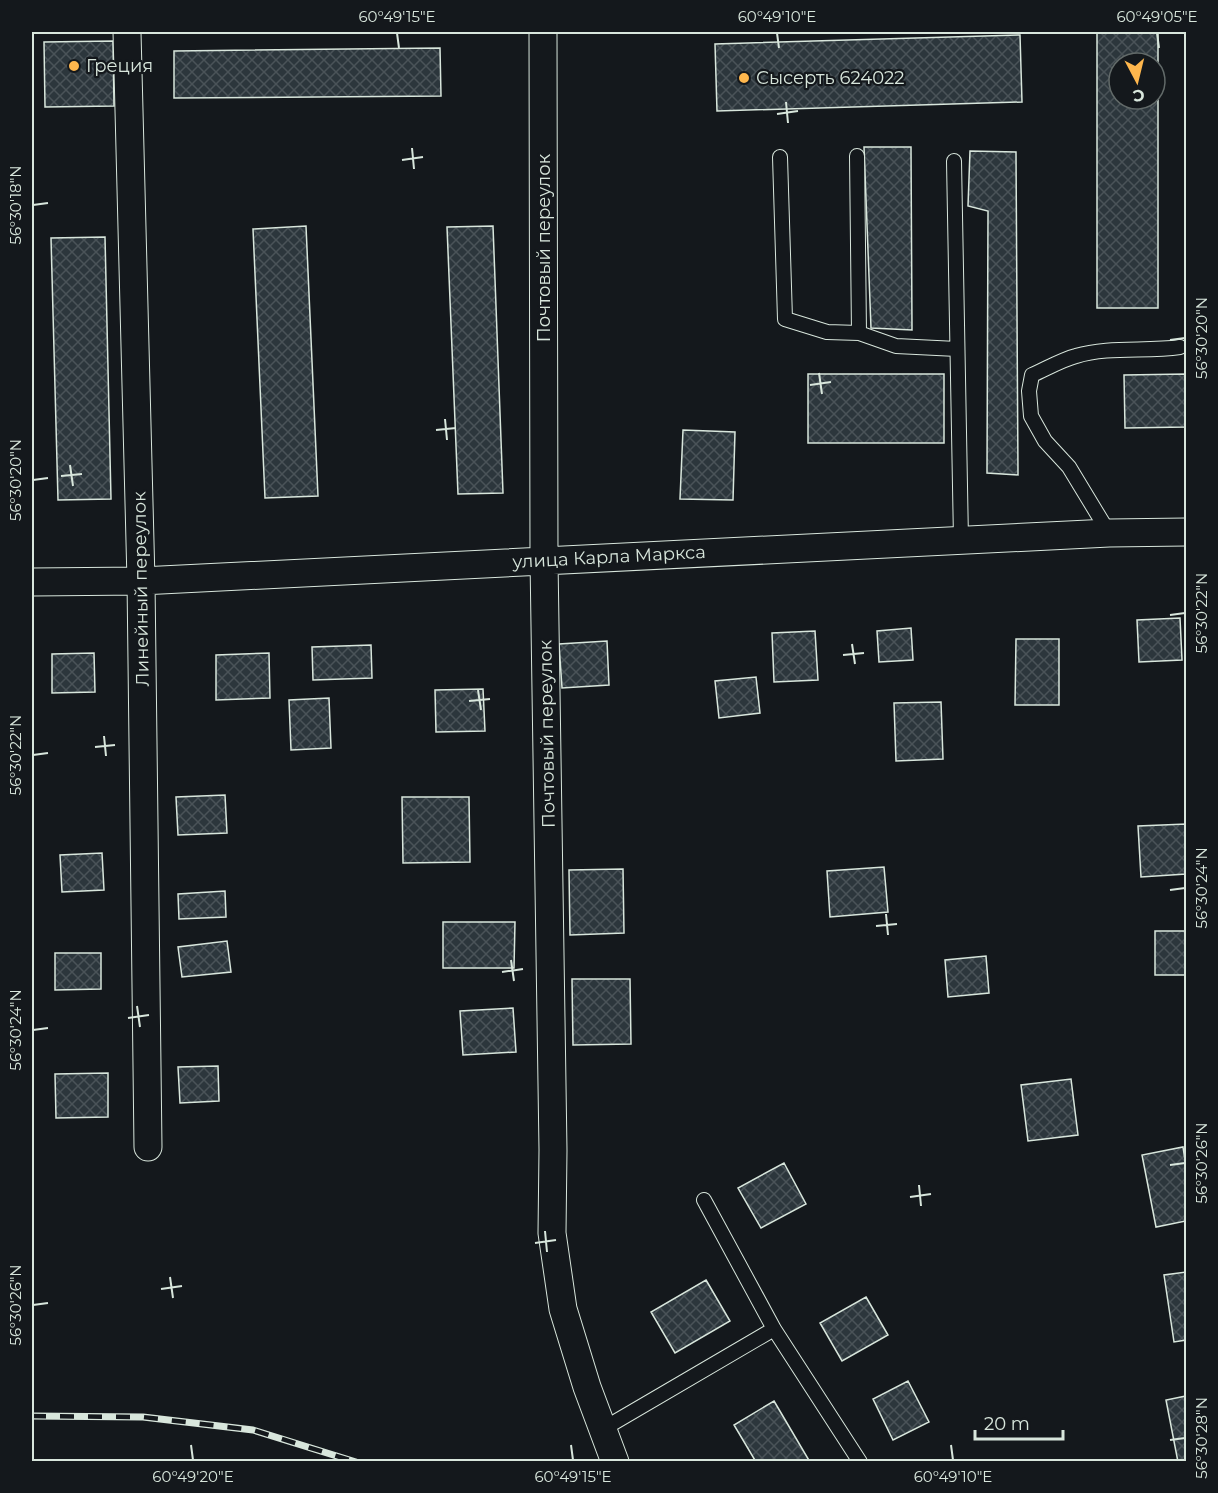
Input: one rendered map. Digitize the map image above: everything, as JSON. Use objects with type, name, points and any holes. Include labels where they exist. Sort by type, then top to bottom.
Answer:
[{"type":"street","name":"Линейный переулок","points":[[127,32],[141,581],[148,1147]]},
{"type":"street","name":"Почтовый переулок","points":[[543,32],[544,560],[553,1150],[552,1233],[563,1309],[587,1387],[615,1461]]},
{"type":"street","name":"улица Карла Маркса","points":[[32,582],[141,581],[1109,533],[1186,532]]},
{"type":"lane","points":[[857,156],[859,333]]},
{"type":"lane","points":[[780,157],[785,320],[826,332],[859,333],[896,345],[957,349]]},
{"type":"lane","points":[[954,161],[961,540]]},
{"type":"lane","points":[[1109,533],[1069,467],[1044,441],[1030,416],[1029,391],[1032,375],[1075,356],[1105,351],[1180,347]]},
{"type":"lane","points":[[704,1200],[774,1329],[860,1461]]},
{"type":"lane","points":[[603,1429],[774,1329]]},
{"type":"building","points":[[1097,32],[1158,32],[1158,51],[1107,51],[1107,111],[1158,111],[1158,308],[1097,308]]},
{"type":"building","points":[[1020,35],[1022,102],[717,111],[715,44]]},
{"type":"building","points":[[113,41],[114,106],[45,107],[44,42]]},
{"type":"building","points":[[440,48],[441,96],[174,98],[174,51]]},
{"type":"building","points":[[864,147],[911,147],[912,330],[871,328]]},
{"type":"building","points":[[970,151],[1016,152],[1018,475],[987,473],[988,211],[968,206]]},
{"type":"building","points":[[306,226],[318,496],[265,498],[253,229]]},
{"type":"building","points":[[493,226],[503,493],[458,494],[447,227]]},
{"type":"building","points":[[105,237],[111,499],[58,500],[51,238]]},
{"type":"building","points":[[808,374],[944,374],[944,443],[808,443]]},
{"type":"building","points":[[1186,374],[1186,427],[1125,428],[1124,375]]},
{"type":"building","points":[[683,430],[735,432],[733,500],[680,499]]},
{"type":"building","points":[[1180,618],[1182,660],[1139,662],[1137,620]]},
{"type":"building","points":[[911,628],[913,660],[879,662],[877,631]]},
{"type":"building","points":[[815,631],[818,680],[774,682],[772,633]]},
{"type":"building","points":[[1016,639],[1059,639],[1059,705],[1015,705]]},
{"type":"building","points":[[607,641],[609,685],[562,688],[559,644]]},
{"type":"building","points":[[371,645],[372,678],[313,680],[312,647]]},
{"type":"building","points":[[94,653],[95,692],[52,693],[52,654]]},
{"type":"building","points":[[269,653],[270,698],[216,700],[216,655]]},
{"type":"building","points":[[756,677],[760,713],[719,718],[715,681]]},
{"type":"building","points":[[483,689],[485,731],[436,732],[435,690]]},
{"type":"building","points":[[329,698],[331,748],[291,750],[289,700]]},
{"type":"building","points":[[941,702],[943,759],[896,761],[894,703]]},
{"type":"building","points":[[225,795],[227,833],[178,835],[176,797]]},
{"type":"building","points":[[402,797],[469,797],[470,862],[403,863]]},
{"type":"building","points":[[1186,824],[1186,874],[1141,877],[1138,826]]},
{"type":"building","points":[[102,853],[104,890],[62,892],[60,855]]},
{"type":"building","points":[[884,867],[888,912],[830,917],[827,871]]},
{"type":"building","points":[[623,869],[624,933],[570,935],[569,870]]},
{"type":"building","points":[[225,891],[226,917],[179,919],[178,894]]},
{"type":"building","points":[[443,922],[515,922],[514,968],[443,968]]},
{"type":"building","points":[[1155,931],[1186,931],[1186,975],[1155,975]]},
{"type":"building","points":[[227,941],[231,972],[182,977],[178,947]]},
{"type":"building","points":[[55,953],[101,953],[101,989],[55,990]]},
{"type":"building","points":[[986,956],[989,993],[948,997],[945,960]]},
{"type":"building","points":[[572,979],[630,979],[631,1044],[573,1045]]},
{"type":"building","points":[[513,1008],[516,1052],[463,1055],[460,1011]]},
{"type":"building","points":[[218,1066],[219,1101],[180,1103],[178,1067]]},
{"type":"building","points":[[108,1073],[108,1117],[56,1118],[55,1074]]},
{"type":"building","points":[[1071,1079],[1078,1135],[1028,1141],[1021,1085]]},
{"type":"building","points":[[1183,1147],[1186,1167],[1186,1221],[1156,1227],[1142,1155]]},
{"type":"building","points":[[784,1163],[806,1204],[761,1228],[738,1188]]},
{"type":"building","points":[[1186,1272],[1186,1340],[1174,1342],[1164,1275]]},
{"type":"building","points":[[706,1280],[730,1321],[675,1353],[651,1312]]},
{"type":"building","points":[[866,1297],[888,1335],[842,1361],[820,1323]]},
{"type":"building","points":[[908,1381],[929,1422],[893,1440],[873,1399]]},
{"type":"building","points":[[1186,1396],[1186,1462],[1178,1462],[1166,1400]]},
{"type":"building","points":[[774,1401],[810,1462],[756,1462],[734,1425]]},
{"type":"railway","points":[[32,1416],[143,1417],[253,1430],[356,1462]]},
{"type":"place","name":"Греция","points":[[74,66]]},
{"type":"place","name":"Сысерть 624022","points":[[744,78]]}]
